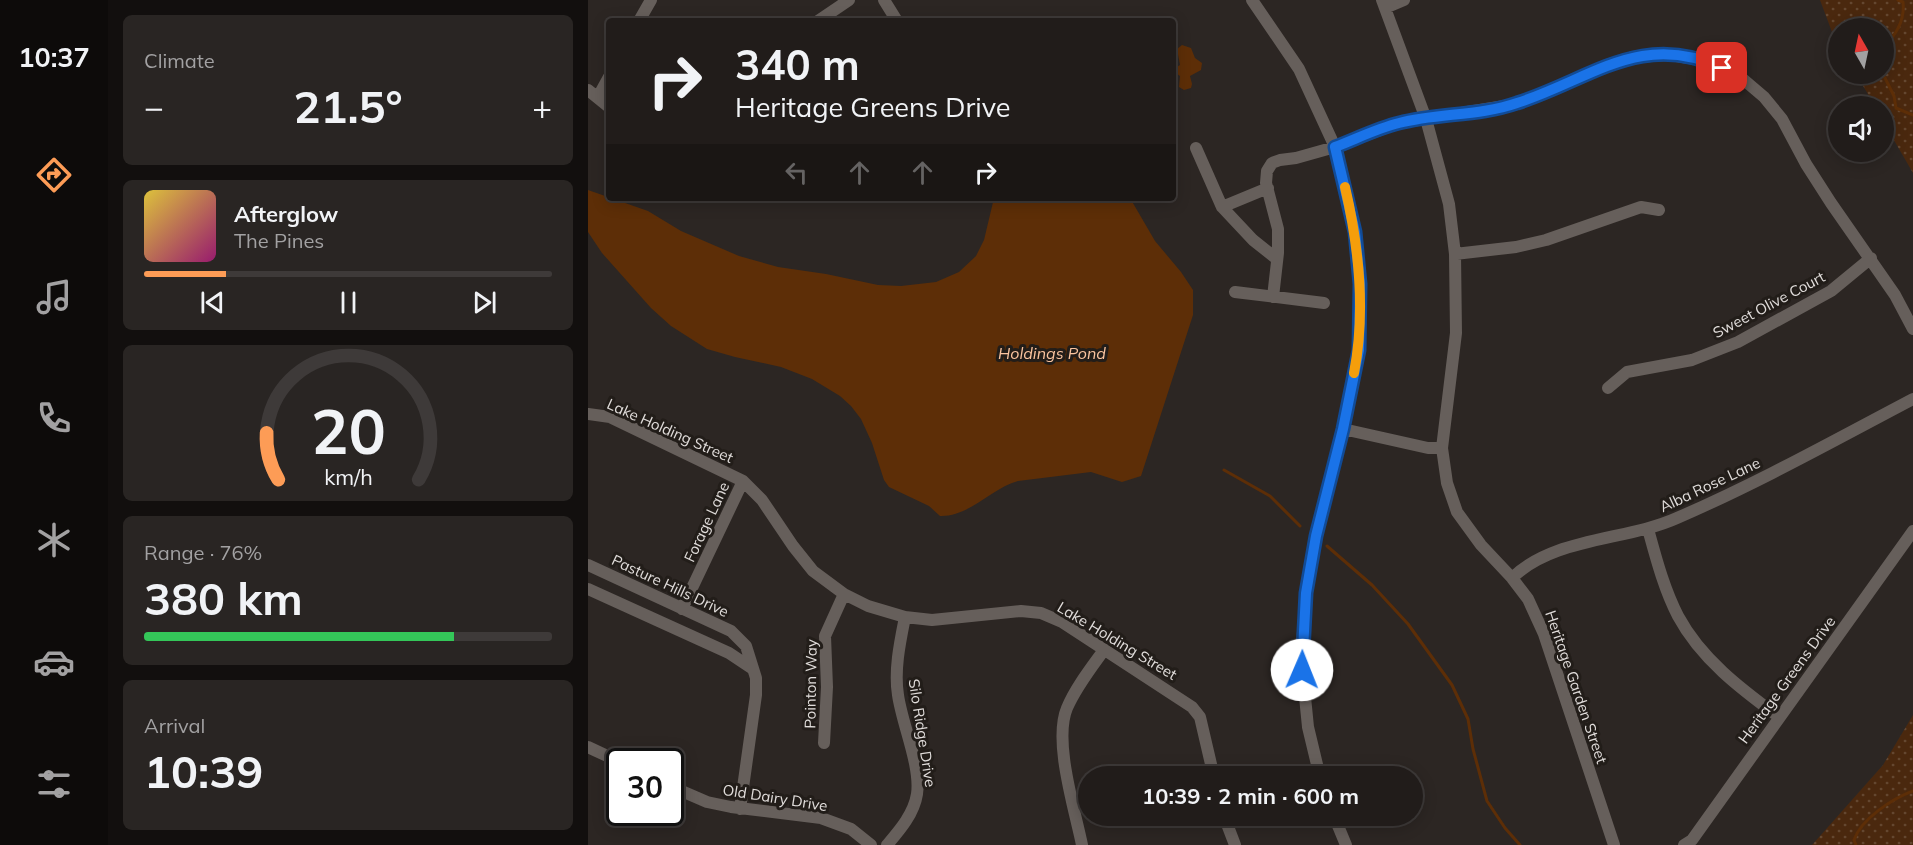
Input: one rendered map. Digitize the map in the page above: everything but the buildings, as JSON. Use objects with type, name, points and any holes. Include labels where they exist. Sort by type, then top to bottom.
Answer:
[{"type":"street","points":[[641,18],[651,0]]},
{"type":"street","points":[[822,18],[849,0]]},
{"type":"street","points":[[884,0],[895,18]]},
{"type":"street","points":[[1252,0],[1299,69],[1335,147],[1355,232],[1360,284],[1359,350],[1343,429],[1316,536],[1306,593],[1301,657],[1308,727],[1317,766]]},
{"type":"street","points":[[1384,4],[1404,0]]},
{"type":"street","name":"Heritage Garden Street","points":[[1384,4],[1426,118],[1449,204],[1455,254],[1456,333],[1442,448],[1447,483],[1457,512],[1481,545],[1528,599],[1544,634],[1614,845]]},
{"type":"street","points":[[1273,297],[1278,229],[1268,188],[1267,171],[1272,163],[1280,159],[1296,158],[1335,147],[1399,123],[1517,104],[1607,65],[1633,57],[1670,55],[1708,61],[1737,74],[1764,97],[1782,119],[1806,164],[1895,295],[1913,329]]},
{"type":"street","points":[[606,80],[593,93],[606,104]]},
{"type":"street","points":[[1196,148],[1222,207],[1253,240],[1277,259]]},
{"type":"street","points":[[1222,207],[1268,188]]},
{"type":"street","points":[[1455,254],[1516,247],[1546,240],[1641,207],[1659,210]]},
{"type":"street","name":"Sweet Olive Court","points":[[1608,388],[1627,372],[1692,360],[1738,342],[1831,291],[1871,258]]},
{"type":"street","points":[[1235,292],[1324,303]]},
{"type":"street","name":"Alba Rose Lane","points":[[1512,578],[1542,557],[1564,549],[1648,529],[1676,519],[1764,477],[1913,399]]},
{"type":"street","name":"Lake Holding Street","points":[[588,414],[610,417],[743,481],[762,500],[813,571],[844,594],[868,606],[905,617],[932,620],[1021,611],[1041,613],[1062,622],[1192,707],[1200,717],[1211,766]]},
{"type":"street","points":[[1343,429],[1407,444],[1442,448]]},
{"type":"street","name":"Forage Lane","points":[[682,609],[743,481]]},
{"type":"street","points":[[1648,529],[1666,588],[1679,617],[1701,649],[1713,664],[1739,687],[1779,717]]},
{"type":"street","name":"Heritage Greens Drive","points":[[1684,845],[1692,840],[1913,531]]},
{"type":"street","name":"Pasture Hills Drive","points":[[588,565],[731,631],[746,646],[753,669],[756,695],[740,809]]},
{"type":"street","points":[[588,589],[729,653],[753,669]]},
{"type":"street","name":"Pointon Way","points":[[824,743],[827,687],[825,636],[844,594]]},
{"type":"street","name":"Silo Ridge Drive","points":[[887,845],[909,816],[917,794],[915,768],[897,693],[897,665],[905,617]]},
{"type":"street","points":[[1082,845],[1061,735],[1066,710],[1080,684],[1104,650]]},
{"type":"street","points":[[588,747],[606,755]]},
{"type":"street","name":"Old Dairy Drive","points":[[684,792],[707,802],[740,809],[821,818],[850,829],[871,845]]},
{"type":"street","points":[[1228,826],[1235,845]]},
{"type":"street","points":[[1338,826],[1346,845]]},
{"type":"shaded area","points":[[1820,0],[1913,0],[1913,173],[1894,140],[1894,96],[1869,96],[1862,84],[1894,84],[1894,18],[1828,18],[1828,21]]},
{"type":"shaded area","points":[[1913,715],[1913,845],[1812,845],[1883,765]]},
{"type":"water","points":[[1182,45],[1191,48],[1195,58],[1202,63],[1201,70],[1190,76],[1191,88],[1184,90],[1179,87],[1180,76],[1176,73],[1176,67],[1180,65],[1177,49]]},
{"type":"water","name":"Holdings Pond","points":[[588,190],[606,196],[606,201],[619,201],[648,211],[681,231],[739,256],[778,267],[878,285],[901,286],[936,282],[959,272],[976,256],[984,240],[993,201],[1132,201],[1155,241],[1193,290],[1193,315],[1141,476],[1122,482],[1091,472],[1018,481],[961,512],[940,516],[929,506],[889,487],[884,480],[872,443],[861,419],[840,396],[812,379],[781,367],[707,349],[671,326],[651,308],[602,253],[588,232]]},
{"type":"waterway","points":[[1894,35],[1901,21],[1903,9],[1903,2],[1898,0]]},
{"type":"waterway","points":[[1888,84],[1894,96],[1896,108],[1913,115]]},
{"type":"waterway","points":[[1224,470],[1270,496],[1300,526]]},
{"type":"waterway","points":[[1327,546],[1372,585],[1408,624],[1452,685],[1468,719],[1473,749],[1487,801],[1505,828],[1520,845]]},
{"type":"waterway","points":[[1856,845],[1854,840],[1870,817],[1887,804],[1913,791]]},
{"type":"slow traffic","points":[[1345,187],[1355,232],[1360,284],[1359,350],[1354,373]]},
{"type":"route","points":[[1302,670],[1306,593],[1316,536],[1343,429],[1359,350],[1360,284],[1355,232],[1335,147],[1399,123],[1517,104],[1607,65],[1633,57],[1670,55],[1708,61],[1722,68]]}]
